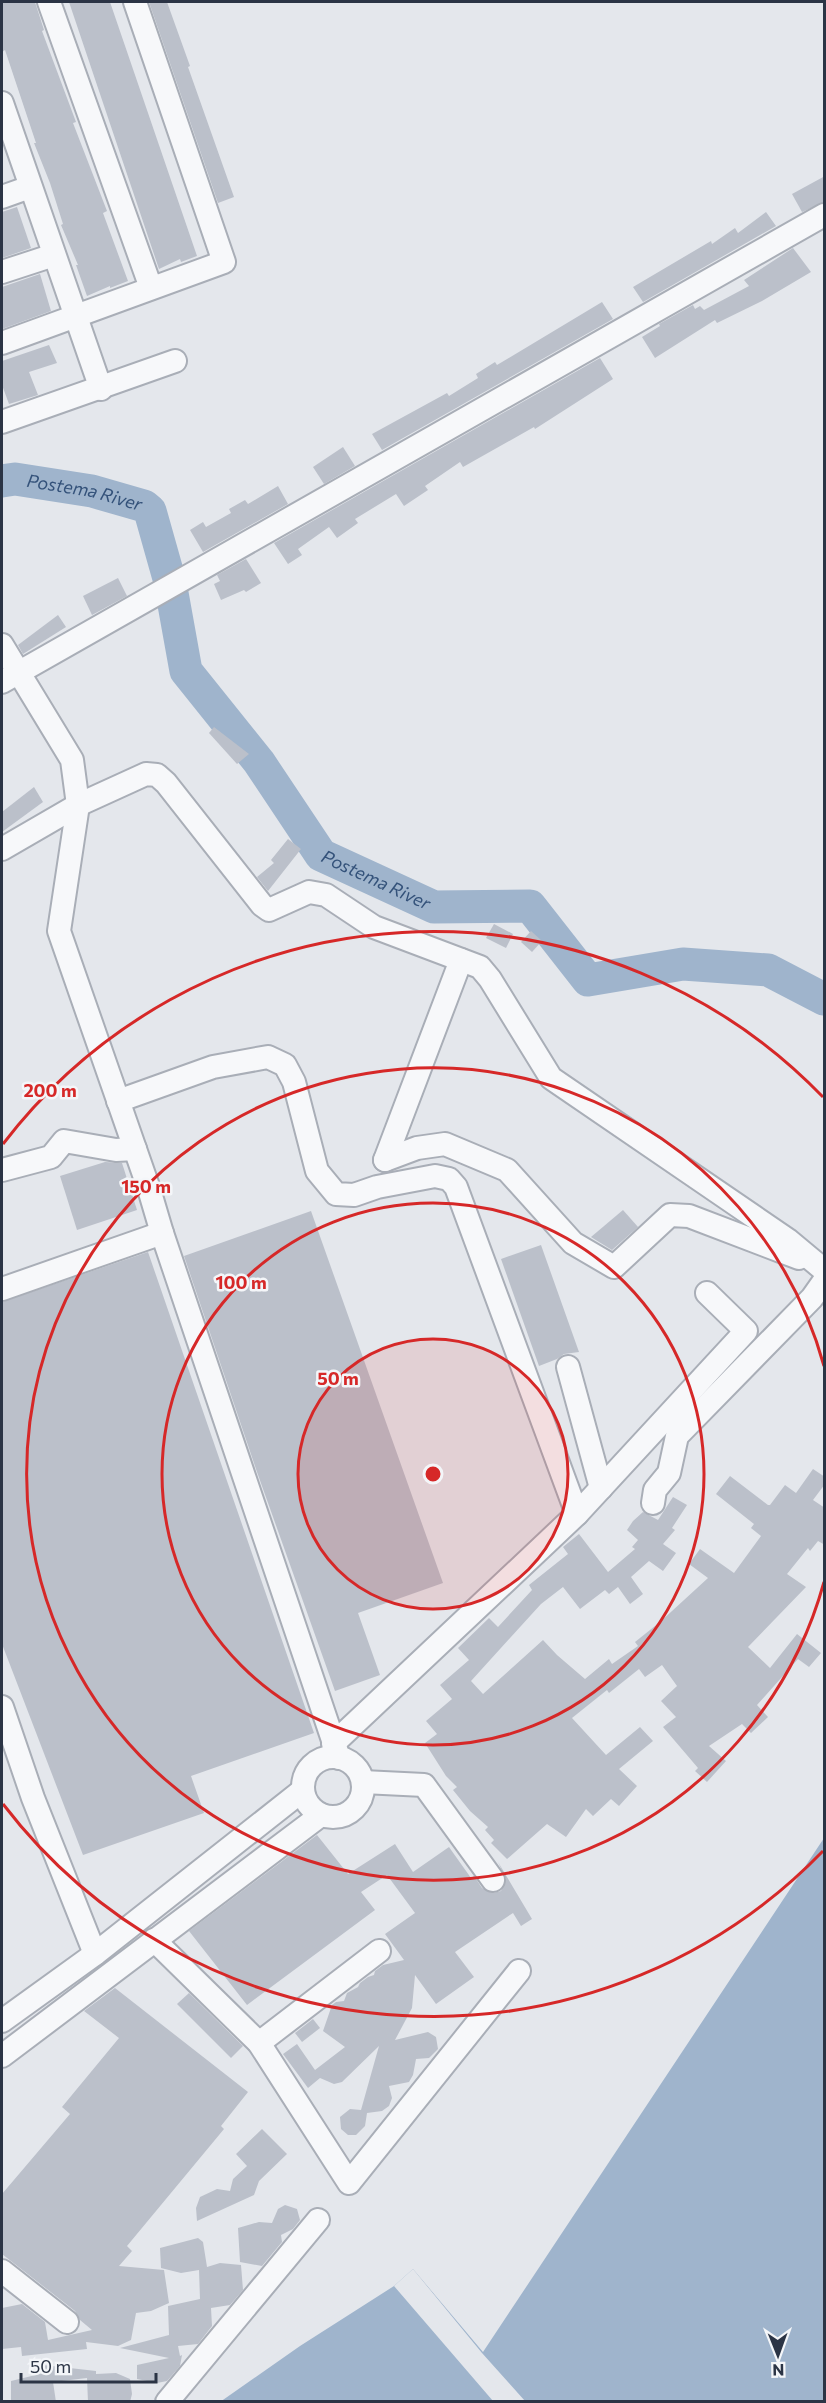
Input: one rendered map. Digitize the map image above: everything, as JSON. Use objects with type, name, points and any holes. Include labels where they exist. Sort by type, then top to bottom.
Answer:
[{"type":"street","points":[[49,2],[151,288]]},
{"type":"street","points":[[2,343],[224,262],[135,2]]},
{"type":"street","points":[[3,113],[102,389]]},
{"type":"street","points":[[2,197],[30,188]]},
{"type":"street","points":[[10,677],[825,215]]},
{"type":"street","points":[[2,272],[54,255]]},
{"type":"street","points":[[2,422],[175,362]]},
{"type":"street","points":[[2,645],[10,677],[72,760],[78,805],[59,931],[135,1149],[336,1751],[355,1766],[363,1782],[360,1800],[355,1808],[340,1816],[321,1815],[309,1805],[303,1790],[307,1772],[313,1765],[336,1751],[577,1514],[746,1331],[707,1293]]},
{"type":"street","points":[[2,849],[78,805],[146,774],[157,775],[166,783],[262,905],[270,910],[309,892],[326,896],[374,927],[480,968],[490,979],[550,1078],[789,1240],[822,1272]]},
{"type":"street","points":[[461,960],[385,1160],[417,1148],[445,1144],[507,1170],[573,1243],[614,1267],[670,1215],[689,1216],[822,1272]]},
{"type":"street","points":[[118,1101],[213,1067],[268,1057],[285,1065],[294,1082],[317,1171],[336,1194],[354,1195],[377,1187],[435,1176],[449,1179],[456,1187],[577,1514]]},
{"type":"street","points":[[2,1170],[51,1157],[64,1141],[116,1150],[135,1149]]},
{"type":"street","points":[[2,1289],[162,1233]]},
{"type":"street","points":[[653,1503],[655,1490],[669,1473],[677,1436],[812,1298],[822,1272]]},
{"type":"street","points":[[568,1367],[601,1488]]},
{"type":"street","points":[[2,1707],[33,1798],[95,1954]]},
{"type":"street","points":[[363,1782],[424,1785],[493,1880]]},
{"type":"street","points":[[2,2021],[95,1954],[303,1790]]},
{"type":"street","points":[[2,2056],[321,1815]]},
{"type":"street","points":[[154,1940],[259,2043],[349,2183],[519,1971]]},
{"type":"street","points":[[259,2043],[378,1951]]},
{"type":"street","points":[[167,2402],[318,2220]]},
{"type":"street","points":[[2,2271],[67,2322]]},
{"type":"water","points":[[824,1838],[824,2401],[220,2402],[300,2346],[394,2286],[413,2269],[483,2352]]},
{"type":"pier","points":[[413,2269],[525,2401],[493,2401],[394,2286]]},
{"type":"building","points":[[2,2],[35,2],[44,30],[42,31],[76,122],[73,123],[107,211],[103,213],[128,281],[87,296],[76,265],[78,265],[61,225],[63,224],[50,183],[34,143],[36,143],[5,50],[2,52]]},
{"type":"building","points":[[69,2],[110,2],[197,256],[181,262],[180,259],[159,269]]},
{"type":"building","points":[[149,2],[167,2],[234,197],[218,203]]},
{"type":"building","points":[[825,176],[825,202],[802,212],[792,194]]},
{"type":"building","points":[[17,207],[31,248],[2,258],[2,212]]},
{"type":"building","points":[[766,212],[776,226],[643,302],[633,287],[711,241],[712,244],[735,228],[738,233]]},
{"type":"building","points":[[793,248],[811,272],[762,301],[717,323],[715,320],[655,358],[642,337],[660,326],[659,324],[693,305],[695,309],[700,306],[704,310],[749,286],[744,280]]},
{"type":"building","points":[[40,274],[51,311],[2,329],[2,287]]},
{"type":"building","points":[[602,302],[613,319],[382,450],[372,434],[447,393],[449,396],[478,378],[476,374],[495,362],[497,365]]},
{"type":"building","points":[[49,345],[57,363],[29,372],[38,395],[9,404],[2,385],[2,361]]},
{"type":"building","points":[[600,358],[613,379],[535,429],[534,427],[463,467],[460,462],[425,486],[428,490],[404,506],[396,494],[355,519],[358,523],[337,538],[329,527],[298,549],[302,555],[288,564],[274,543]]},
{"type":"building","points":[[343,447],[355,466],[324,484],[313,467]]},
{"type":"building","points":[[278,486],[288,504],[203,552],[190,530],[203,522],[206,527],[231,513],[229,509],[245,500],[248,504]]},
{"type":"building","points":[[246,559],[261,583],[246,592],[244,590],[221,600],[214,584],[220,581],[217,575]]},
{"type":"building","points":[[118,578],[127,596],[92,615],[83,596]]},
{"type":"building","points":[[58,615],[66,627],[23,654],[18,645]]},
{"type":"building","points":[[214,727],[249,754],[237,764],[209,733]]},
{"type":"building","points":[[34,787],[43,802],[2,832],[2,812]]},
{"type":"building","points":[[288,839],[301,849],[268,891],[257,877],[274,863],[271,860]]},
{"type":"building","points":[[494,924],[513,934],[506,948],[486,938]]},
{"type":"building","points":[[531,931],[542,941],[532,952],[521,942]]},
{"type":"building","points":[[105,1162],[122,1163],[137,1210],[77,1230],[60,1176]]},
{"type":"building","points":[[623,1210],[638,1227],[612,1250],[591,1237]]},
{"type":"building","points":[[311,1211],[443,1583],[358,1613],[380,1675],[335,1691],[257,1472],[184,1256]]},
{"type":"building","points":[[541,1245],[579,1352],[564,1354],[539,1366],[501,1259]]},
{"type":"building","points":[[148,1252],[314,1733],[191,1776],[204,1813],[83,1855],[2,1644],[2,1302]]},
{"type":"building","points":[[813,1469],[825,1477],[825,1484],[813,1500],[825,1508],[825,1545],[818,1541],[810,1551],[808,1548],[787,1574],[806,1587],[748,1647],[770,1668],[797,1634],[821,1653],[809,1667],[798,1659],[757,1705],[768,1717],[751,1733],[742,1724],[709,1746],[726,1761],[707,1782],[695,1771],[698,1768],[663,1727],[676,1717],[661,1701],[677,1686],[662,1665],[645,1677],[639,1669],[609,1693],[607,1690],[572,1718],[606,1755],[640,1727],[653,1741],[619,1769],[637,1786],[619,1806],[611,1799],[593,1816],[586,1809],[566,1837],[547,1824],[507,1859],[491,1843],[494,1840],[485,1830],[488,1827],[470,1811],[453,1790],[457,1787],[446,1776],[425,1743],[437,1734],[426,1721],[452,1699],[440,1685],[469,1660],[458,1648],[489,1618],[498,1627],[532,1590],[529,1585],[568,1554],[563,1547],[579,1534],[608,1572],[635,1549],[632,1547],[638,1540],[627,1530],[633,1521],[643,1512],[658,1520],[673,1497],[687,1505],[672,1528],[675,1530],[663,1544],[676,1553],[663,1571],[649,1561],[631,1577],[643,1594],[630,1604],[618,1587],[609,1594],[605,1590],[580,1609],[563,1587],[541,1604],[471,1681],[483,1694],[543,1640],[585,1679],[609,1659],[612,1664],[638,1646],[635,1642],[708,1578],[689,1564],[700,1549],[734,1573],[761,1536],[751,1528],[754,1524],[716,1494],[730,1476],[770,1505],[785,1485],[796,1493]]},
{"type":"building","points":[[317,1835],[348,1874],[395,1844],[413,1872],[449,1847],[471,1878],[474,1876],[482,1888],[494,1893],[501,1891],[506,1879],[498,1862],[532,1919],[521,1926],[513,1913],[455,1952],[474,1977],[436,2004],[415,1975],[412,2008],[395,2040],[428,2032],[436,2037],[438,2049],[429,2058],[416,2059],[409,2082],[389,2086],[392,2098],[389,2106],[382,2111],[367,2113],[365,2126],[356,2135],[348,2135],[341,2129],[340,2117],[350,2109],[361,2110],[379,2046],[342,2082],[334,2084],[320,2078],[308,2088],[283,2054],[297,2044],[315,2070],[345,2047],[323,2031],[332,2005],[344,2001],[347,1993],[374,1975],[375,1971],[383,1965],[404,1960],[385,1934],[415,1913],[387,1875],[361,1892],[375,1910],[247,2005],[189,1931]]},
{"type":"building","points":[[115,1988],[248,2092],[221,2126],[224,2129],[127,2246],[132,2251],[119,2266],[164,2270],[169,2303],[151,2311],[136,2313],[131,2340],[118,2346],[86,2342],[87,2349],[22,2356],[21,2347],[2,2349],[2,2308],[22,2304],[45,2322],[48,2340],[92,2330],[80,2320],[75,2311],[2,2254],[2,2194],[70,2114],[62,2107],[119,2038],[84,2011]]},
{"type":"building","points":[[189,1993],[243,2046],[231,2058],[177,2004]]},
{"type":"building","points":[[313,2019],[320,2028],[302,2042],[295,2033]]},
{"type":"building","points":[[262,2129],[287,2154],[259,2181],[254,2195],[197,2221],[196,2208],[200,2197],[217,2189],[230,2191],[233,2179],[247,2166],[236,2154]]},
{"type":"building","points":[[285,2205],[297,2209],[300,2220],[293,2229],[281,2235],[282,2242],[262,2266],[240,2262],[238,2228],[259,2222],[272,2223],[278,2209]]},
{"type":"building","points":[[198,2238],[203,2242],[207,2267],[220,2263],[241,2265],[243,2290],[230,2305],[211,2308],[212,2326],[198,2344],[178,2346],[180,2356],[182,2355],[180,2366],[167,2381],[157,2383],[137,2379],[137,2365],[169,2358],[120,2348],[169,2335],[168,2306],[200,2299],[199,2270],[181,2273],[161,2268],[160,2248]]},
{"type":"building","points":[[43,2365],[96,2371],[96,2374],[116,2373],[130,2379],[132,2394],[130,2402],[88,2402],[87,2378],[53,2382],[56,2402],[11,2402],[11,2381],[44,2373]]},
{"type":"waterway","name":"Postema River","points":[[2,481],[15,479],[92,491],[144,506],[150,511],[170,582],[186,671],[259,762],[321,855],[434,907],[530,906],[588,980],[683,964],[768,970],[824,999]]}]
